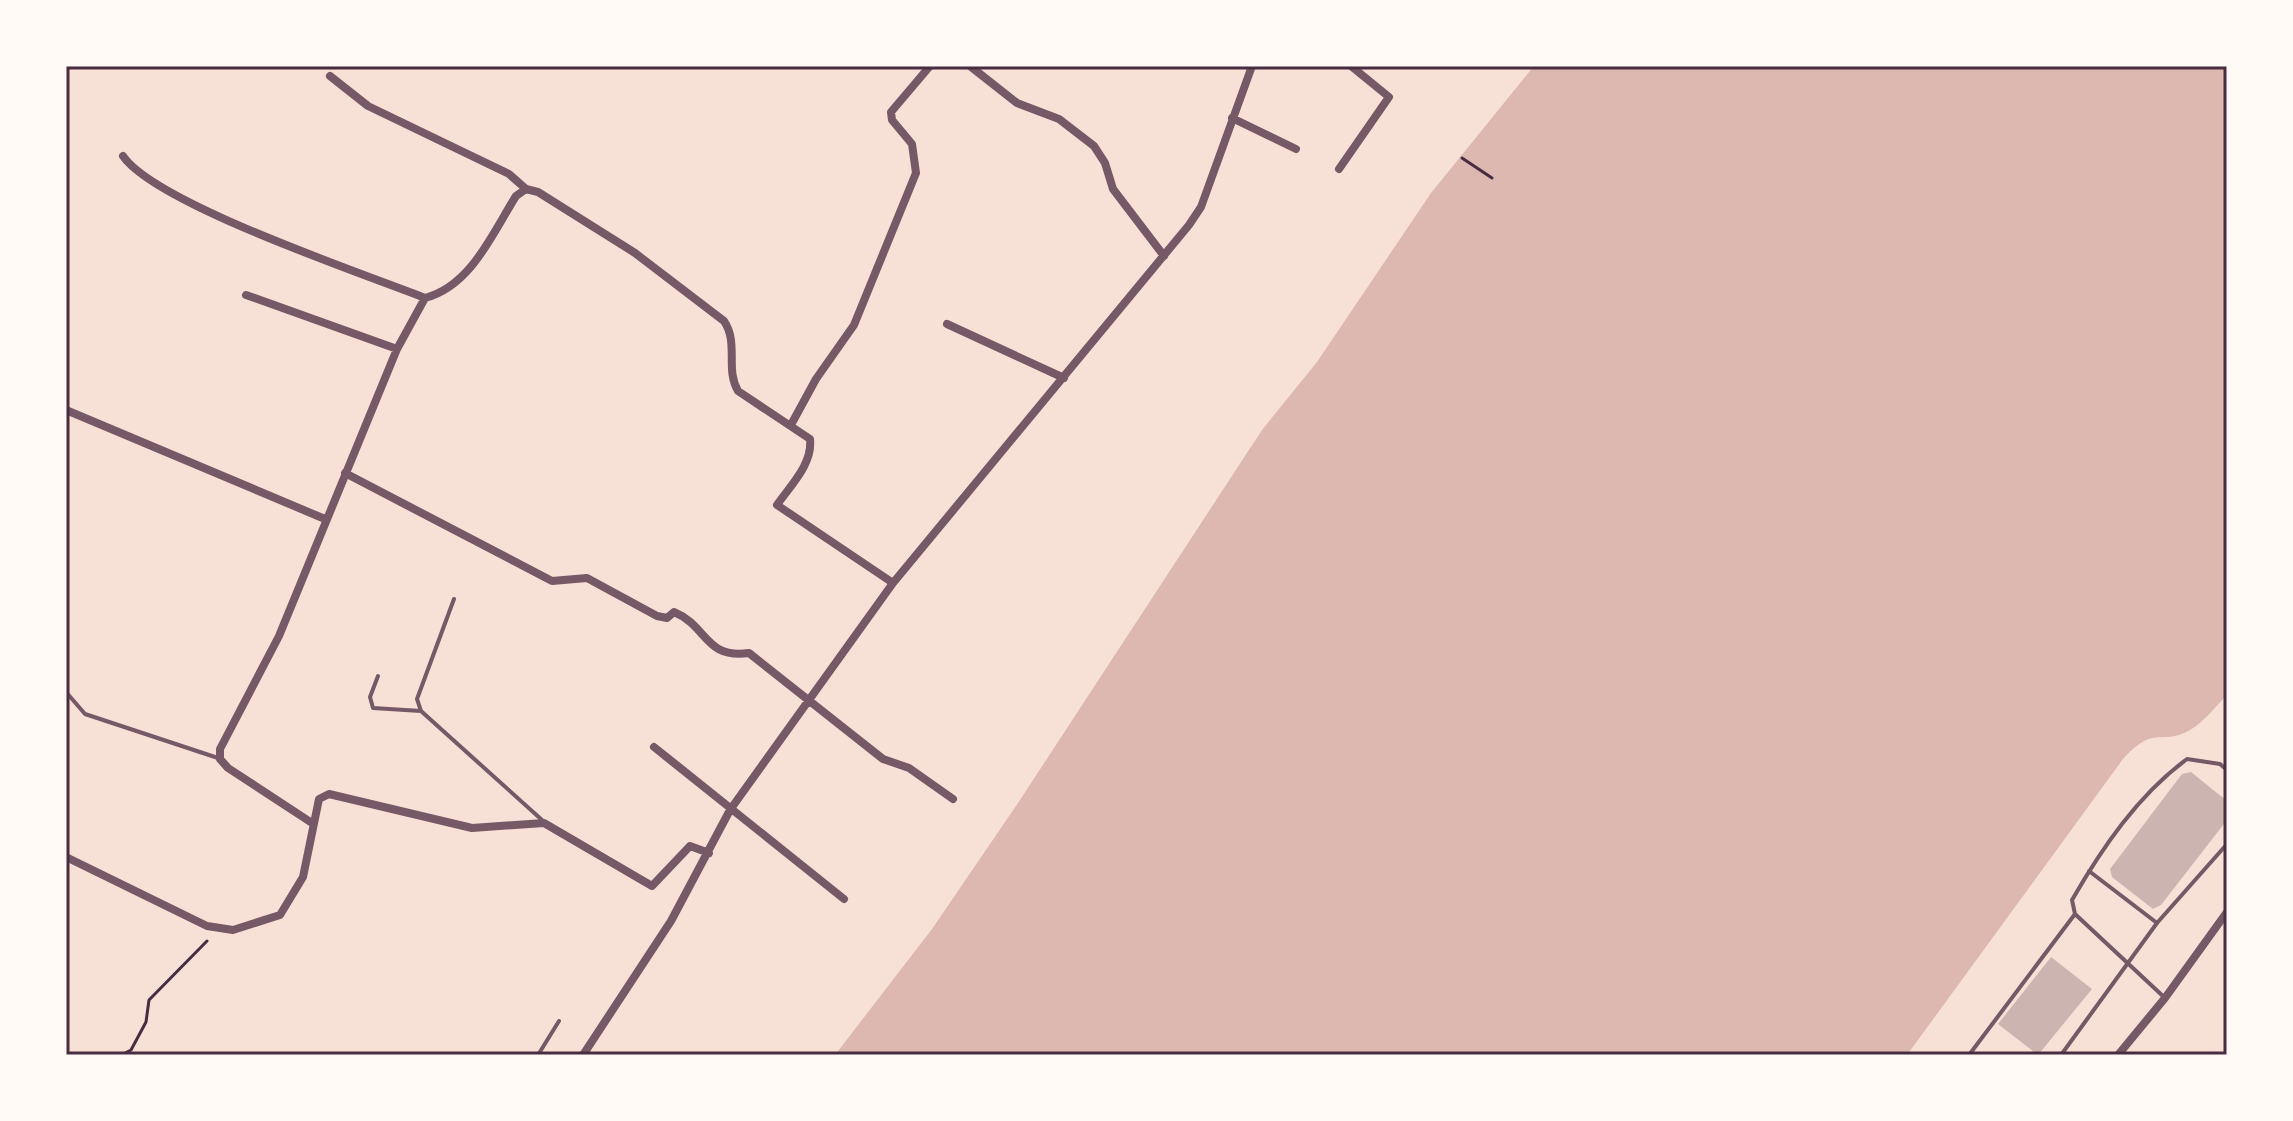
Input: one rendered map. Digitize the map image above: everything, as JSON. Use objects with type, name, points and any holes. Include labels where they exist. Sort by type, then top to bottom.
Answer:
[{"type":"street","points":[[792,423],[816,379],[854,325],[916,173],[912,144],[892,120],[891,112],[930,66]]},
{"type":"street","points":[[970,66],[1017,103],[1059,119],[1094,146],[1105,163],[1113,189],[1164,256]]},
{"type":"street","points":[[583,1055],[671,921],[730,810],[893,583],[1064,378],[1112,314],[1164,256],[1201,207],[1252,66]]},
{"type":"street","points":[[1339,169],[1389,97],[1351,66]]},
{"type":"street","points":[[330,76],[368,106],[509,174],[526,189],[538,192],[635,253],[724,321],[732,332],[732,380],[738,391],[792,423],[810,439],[812,450],[777,505],[893,583]]},
{"type":"street","points":[[1232,118],[1296,149]]},
{"type":"street","points":[[123,156],[141,177],[246,227],[425,298],[442,293],[463,279],[516,196],[526,189]]},
{"type":"street","points":[[246,295],[397,349]]},
{"type":"street","points":[[312,823],[228,768],[220,759],[220,749],[279,636],[397,349],[425,298]]},
{"type":"street","points":[[947,324],[1064,378]]},
{"type":"street","points":[[66,410],[325,519]]},
{"type":"street","points":[[345,473],[552,581],[587,578],[657,616],[667,618],[674,612],[684,616],[715,649],[730,655],[749,653],[807,702],[883,759],[909,768],[953,799]]},
{"type":"street","points":[[654,747],[844,899]]},
{"type":"street","points":[[66,857],[219,930],[233,930],[280,915],[303,877],[319,799],[329,794],[472,828],[544,823],[652,886],[690,846],[709,853]]},
{"type":"street","points":[[2118,1055],[2165,998],[2227,912]]},
{"type":"lane","points":[[454,599],[417,699],[421,711],[544,823]]},
{"type":"lane","points":[[378,676],[370,697],[373,708],[421,711]]},
{"type":"lane","points":[[66,692],[85,714],[220,759]]},
{"type":"lane","points":[[2165,998],[2075,914],[2072,900],[2101,848],[2169,772],[2187,759],[2220,764],[2227,770]]},
{"type":"lane","points":[[2061,1055],[2157,923],[2227,844]]},
{"type":"lane","points":[[2089,871],[2157,923]]},
{"type":"lane","points":[[1969,1055],[2075,914]]},
{"type":"lane","points":[[538,1055],[559,1021]]},
{"type":"path","points":[[1462,158],[1492,178]]},
{"type":"path","points":[[121,1055],[131,1050],[146,1022],[149,1000],[219,930]]},
{"type":"shaded area","points":[[1534,66],[2227,66],[2227,695],[2190,730],[2172,737],[2151,738],[2123,759],[1907,1055],[835,1055],[932,929],[1262,430],[1317,362],[1431,193]]},
{"type":"building","points":[[2191,772],[2227,801],[2227,820],[2161,905],[2153,909],[2112,877],[2110,869],[2182,774]]},
{"type":"building","points":[[2051,957],[2092,989],[2038,1055],[1998,1024]]}]
